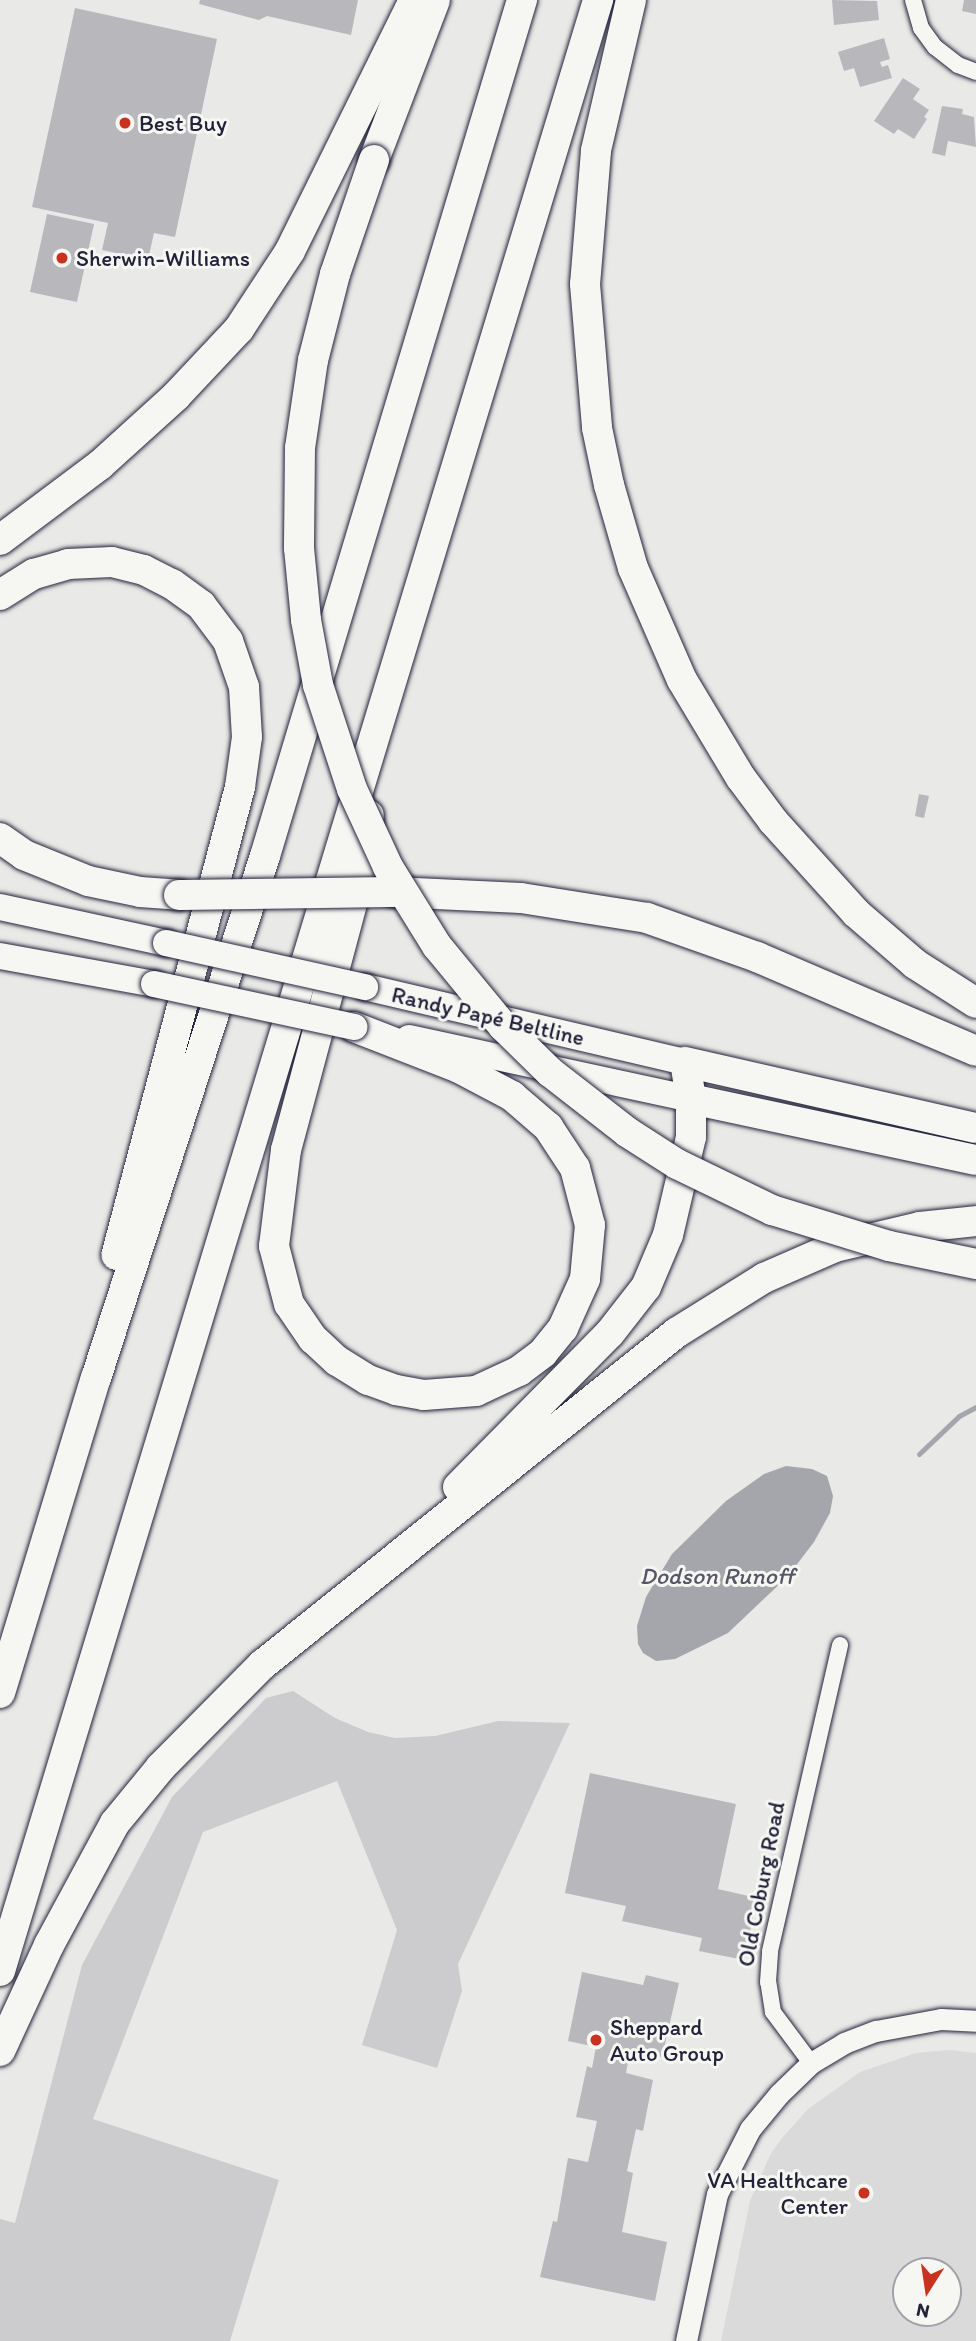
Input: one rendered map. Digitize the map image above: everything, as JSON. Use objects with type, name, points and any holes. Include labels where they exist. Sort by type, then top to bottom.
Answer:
[{"type":"highway","points":[[0,540],[100,466],[176,396],[239,329],[290,251],[414,0]]},
{"type":"highway","points":[[435,0],[374,160],[335,274],[313,360],[300,449],[299,548],[306,620],[318,685],[352,789],[388,867],[437,946],[480,1001],[550,1072],[627,1132],[700,1176],[772,1210],[889,1246],[976,1264]]},
{"type":"highway","points":[[0,1693],[96,1378],[265,856],[522,0]]},
{"type":"highway","points":[[0,1971],[598,0]]},
{"type":"highway","points":[[631,0],[596,150],[585,285],[597,428],[609,485],[633,568],[645,602],[696,705],[741,778],[773,821],[856,913],[915,964],[976,1003]]},
{"type":"highway","points":[[0,595],[34,574],[82,561],[128,565],[159,576],[188,594],[220,629],[240,670],[247,711],[245,754],[238,795],[109,1283],[96,1378]]},
{"type":"highway","points":[[354,1027],[459,1068],[512,1096],[548,1127],[575,1168],[590,1225],[585,1279],[563,1328],[543,1353],[519,1371],[476,1391],[451,1396],[424,1395],[368,1380],[337,1361],[313,1339],[289,1304],[274,1246],[286,1150],[367,848],[373,739]]},
{"type":"highway","points":[[0,838],[31,858],[88,881],[131,890],[179,895],[394,892],[521,898],[647,918],[746,952],[976,1051]]},
{"type":"highway","points":[[362,1584],[610,1334],[646,1287],[668,1235],[691,1137],[691,1098],[685,1062]]},
{"type":"highway","name":"Randy Papé Beltline","points":[[685,1062],[976,1128]]},
{"type":"highway","name":"Randy Papé Beltline","points":[[691,1098],[976,1160]]},
{"type":"highway","points":[[0,2051],[49,1945],[115,1823],[161,1767],[262,1665],[676,1333],[764,1278],[835,1247],[920,1227],[976,1221]]},
{"type":"main road","name":"Randy Papé Beltline","points":[[0,907],[685,1062]]},
{"type":"main road","name":"Randy Papé Beltline","points":[[0,956],[153,984],[691,1098]]},
{"type":"street","points":[[913,0],[921,28],[935,47],[958,65],[976,72]]},
{"type":"street","name":"Old Coburg Road","points":[[811,2063],[773,2012],[768,1982],[770,1951],[840,1645]]},
{"type":"street","points":[[686,2341],[717,2194],[750,2129],[811,2063],[844,2043],[876,2031],[931,2020],[976,2021]]},
{"type":"shaded area","points":[[293,1691],[335,1718],[368,1732],[395,1738],[435,1736],[498,1721],[570,1723],[458,1964],[462,1991],[437,2068],[362,2045],[397,1930],[337,1781],[203,1832],[93,2119],[279,2180],[230,2341],[0,2341],[0,2219],[15,2223],[82,1965],[172,1797],[266,1698]]},
{"type":"shaded area","name":"VA Healthcare Center","points":[[949,2050],[976,2053],[976,2341],[721,2341],[750,2201],[770,2155],[808,2109],[860,2072],[916,2053]]},
{"type":"water","name":"Dodson Runoff","points":[[786,1466],[812,1469],[827,1476],[833,1496],[830,1513],[814,1542],[788,1576],[728,1633],[675,1659],[656,1661],[643,1653],[638,1644],[637,1626],[646,1597],[672,1554],[726,1501],[764,1474]]},
{"type":"building","points":[[200,0],[358,0],[351,35],[267,16],[259,20],[199,4]]},
{"type":"building","points":[[832,0],[877,1],[879,20],[834,25]]},
{"type":"building","points":[[964,0],[976,0],[976,14],[962,11]]},
{"type":"building","name":"Best Buy","points":[[75,8],[217,39],[175,237],[154,233],[148,260],[102,250],[108,223],[32,207]]},
{"type":"building","points":[[884,38],[890,59],[880,62],[882,67],[888,65],[892,78],[860,87],[854,68],[844,71],[838,52]]},
{"type":"building","points":[[903,78],[920,89],[913,99],[929,110],[924,117],[927,119],[914,139],[898,129],[894,134],[874,121]]},
{"type":"building","points":[[942,106],[963,109],[962,114],[974,117],[976,147],[948,141],[945,156],[932,153]]},
{"type":"building","name":"Sherwin-Williams","points":[[47,214],[94,224],[77,302],[30,292]]},
{"type":"building","points":[[919,794],[929,796],[924,818],[915,816]]},
{"type":"building","points":[[590,1773],[736,1804],[718,1889],[757,1898],[744,1960],[699,1951],[702,1938],[622,1921],[626,1906],[565,1893]]},
{"type":"building","points":[[582,1972],[643,1985],[646,1975],[679,1983],[662,2057],[630,2051],[626,2073],[653,2080],[643,2131],[636,2129],[627,2171],[633,2173],[622,2232],[667,2242],[655,2301],[540,2277],[553,2221],[557,2222],[568,2158],[588,2162],[597,2121],[576,2117],[587,2066],[592,2068],[596,2047],[568,2041]]},
{"type":"waterway","points":[[919,1454],[959,1416],[976,1407]]},
{"type":"place","name":"Best Buy","points":[[125,123]]},
{"type":"place","name":"Sherwin-Williams","points":[[62,258]]},
{"type":"place","name":"Sheppard Auto Group","points":[[596,2040]]},
{"type":"place","name":"VA Healthcare Center","points":[[864,2193]]}]
